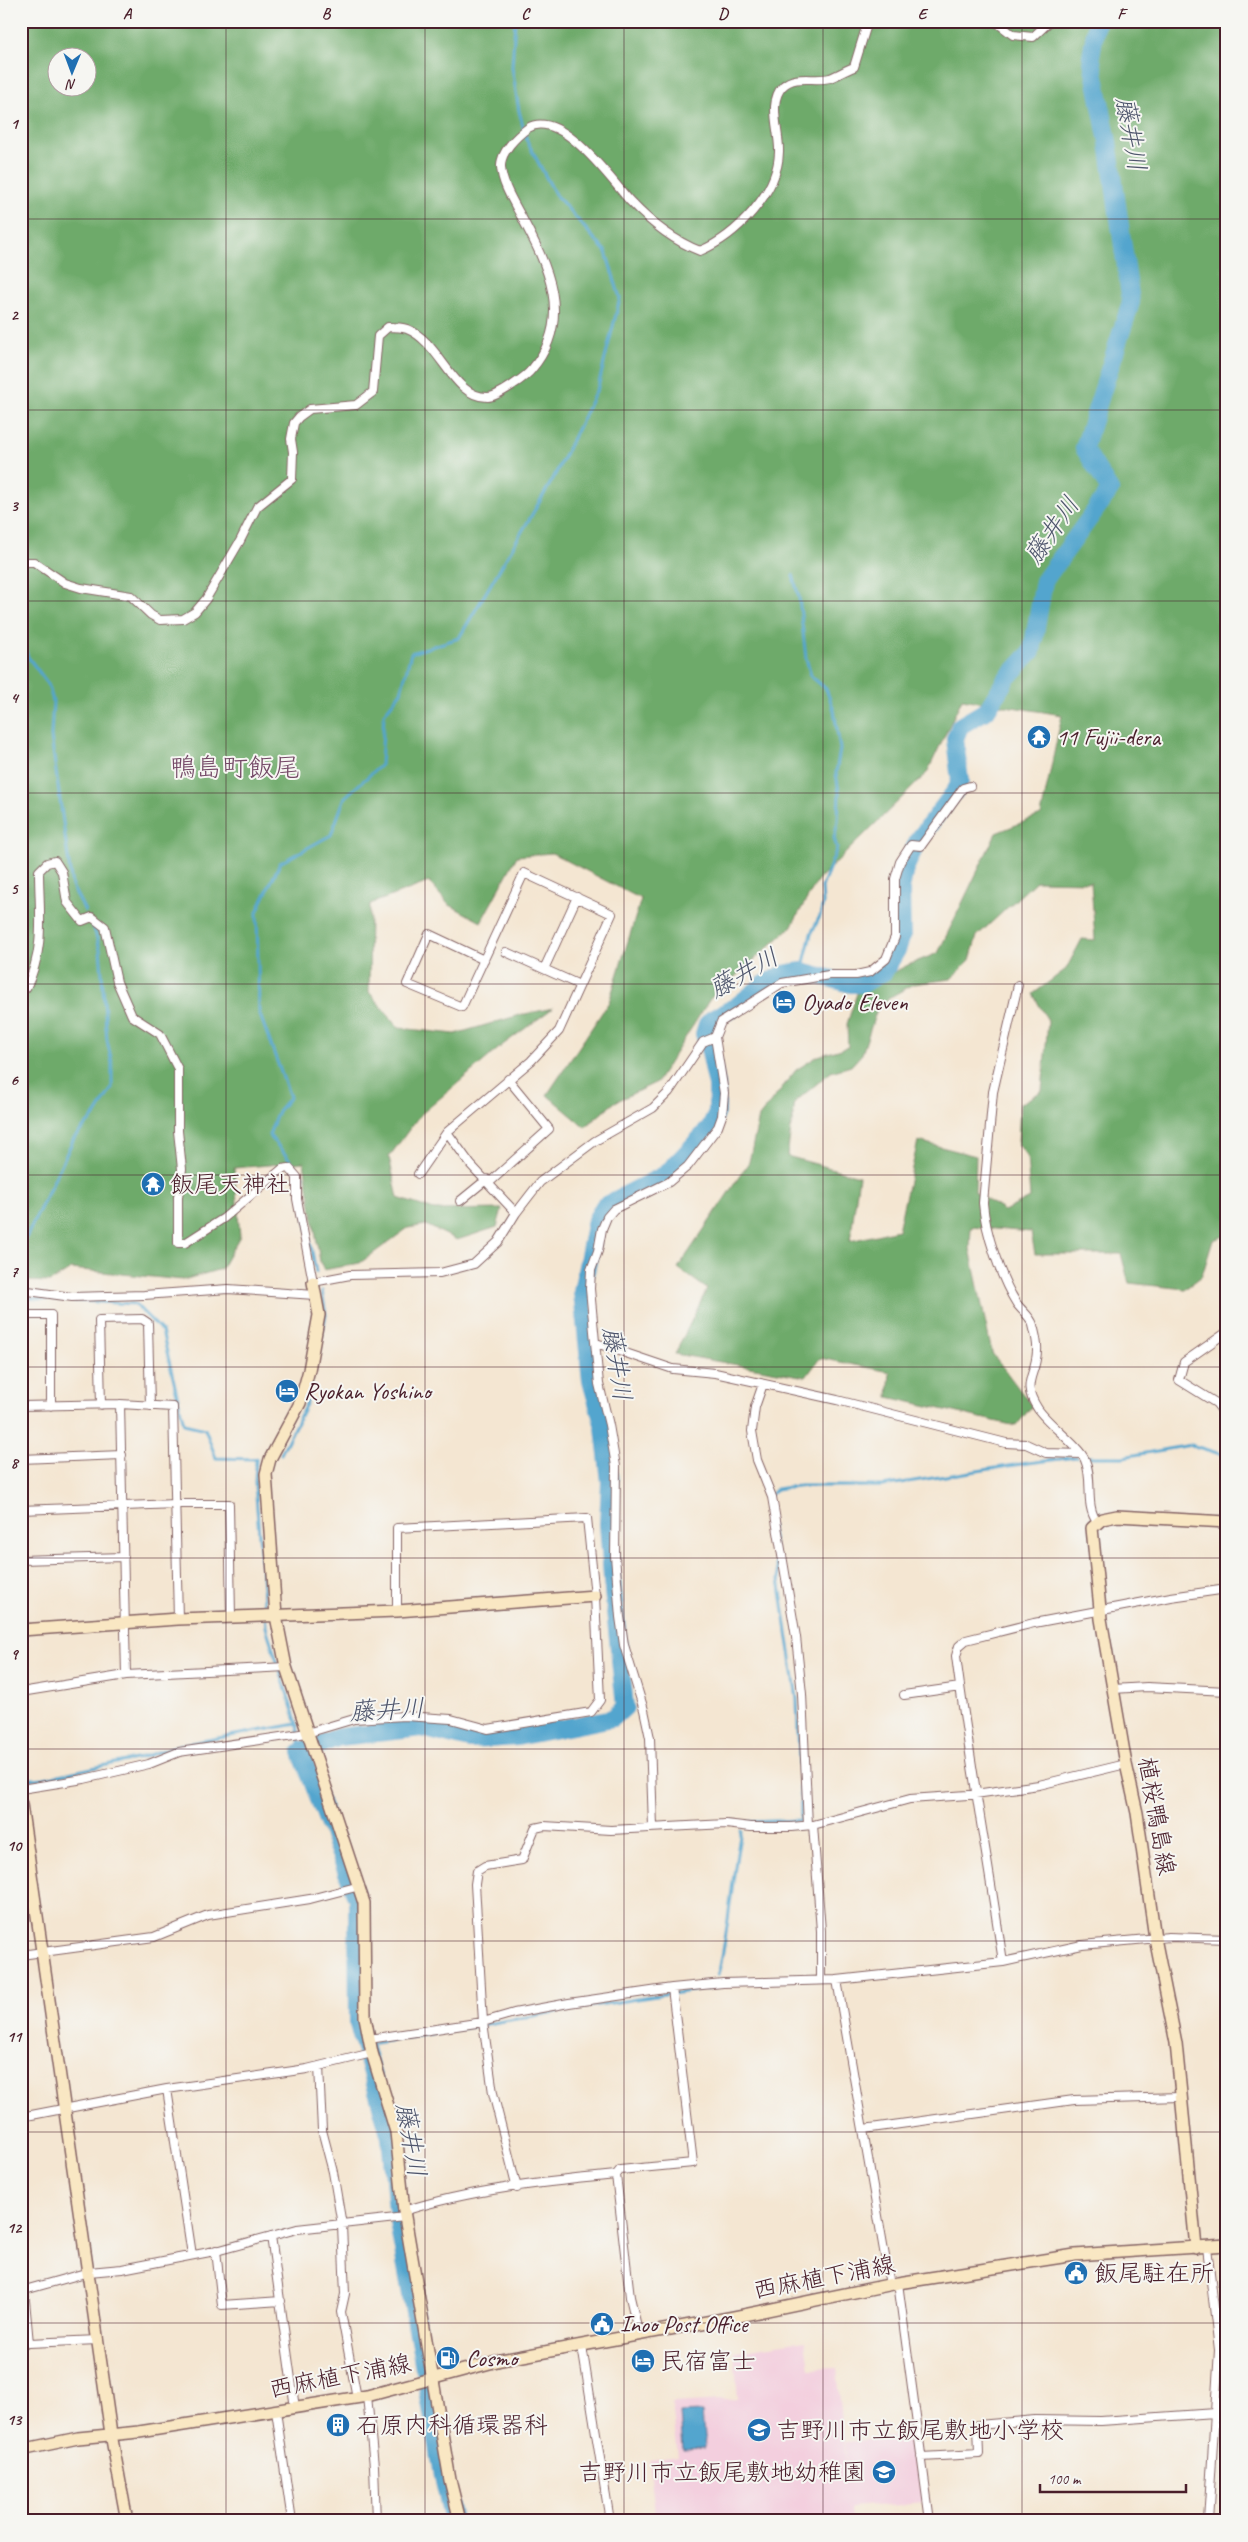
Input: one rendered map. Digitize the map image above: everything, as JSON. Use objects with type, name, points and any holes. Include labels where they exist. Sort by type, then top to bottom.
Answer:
[{"type":"street","points":[[21,562],[34,562],[65,583],[81,588],[131,596],[151,615],[160,620],[183,620],[195,612],[206,599],[240,542],[257,507],[292,479],[293,452],[291,439],[294,422],[310,409],[356,405],[373,392],[378,336],[388,327],[406,329],[422,338],[434,349],[460,386],[472,395],[490,397],[526,376],[541,359],[553,328],[554,307],[550,276],[537,246],[508,191],[501,166],[503,157],[517,137],[530,127],[539,125],[552,128],[569,138],[590,154],[631,201],[659,226],[682,244],[700,251],[719,243],[737,226],[764,197],[775,177],[779,152],[775,98],[781,87],[790,80],[829,78],[854,66],[868,21]]},
{"type":"street","points":[[995,21],[1013,35],[1033,36],[1050,21]]},
{"type":"street","points":[[313,1282],[350,1274],[440,1273],[474,1264],[504,1234],[516,1213],[540,1182],[595,1141],[653,1108],[669,1092],[721,1022],[782,983],[829,975],[856,975],[870,972],[886,959],[895,937],[895,880],[900,862],[908,848],[916,845],[921,846],[963,788],[970,786]]},
{"type":"street","points":[[21,988],[26,988],[34,972],[42,934],[39,870],[47,863],[55,861],[62,872],[67,902],[82,920],[92,917],[105,927],[117,982],[132,1016],[160,1034],[178,1069],[178,1131],[182,1169],[178,1197],[178,1243],[185,1242],[224,1218],[282,1169],[289,1168],[297,1177],[299,1208],[319,1315],[300,1404],[287,1432],[270,1459],[266,1474],[276,1616],[286,1667],[356,1888],[364,1903],[365,2017],[369,2039],[368,2054],[396,2132],[401,2216],[427,2381],[460,2521]]},
{"type":"street","points":[[418,1174],[447,1132],[531,1061],[559,1031],[612,914],[524,873],[484,960],[462,1007],[407,984],[429,934],[484,960]]},
{"type":"street","points":[[544,969],[577,897]]},
{"type":"street","points":[[506,952],[575,983]]},
{"type":"street","points":[[1018,985],[993,1092],[983,1203],[984,1220],[1011,1293],[1032,1322],[1037,1353],[1028,1385],[1031,1395],[1038,1410],[1083,1456],[1088,1474],[1090,1513],[1096,1522],[1117,1516],[1227,1522]]},
{"type":"street","points":[[652,1827],[650,1738],[644,1710],[624,1646],[620,1617],[616,1556],[616,1466],[609,1424],[599,1384],[590,1289],[591,1270],[607,1217],[614,1209],[669,1182],[688,1166],[718,1127],[724,1104],[709,1039]]},
{"type":"street","points":[[460,1201],[488,1181],[550,1129],[508,1079]]},
{"type":"street","points":[[447,1132],[471,1165],[516,1213]]},
{"type":"street","points":[[21,1290],[72,1297],[144,1295],[228,1288],[315,1295]]},
{"type":"street","points":[[21,1315],[51,1315],[51,1406]]},
{"type":"street","points":[[101,1405],[100,1320],[142,1319],[148,1323],[150,1406]]},
{"type":"street","points":[[1227,1332],[1184,1362],[1179,1380],[1216,1403],[1227,1417]]},
{"type":"street","points":[[596,1343],[673,1369],[714,1373],[837,1400],[1006,1443],[1026,1444],[1046,1454],[1083,1456]]},
{"type":"street","points":[[763,1384],[755,1407],[752,1431],[757,1460],[771,1494],[796,1637],[820,1932],[821,1979]]},
{"type":"street","points":[[21,1406],[120,1404],[173,1407],[178,1619]]},
{"type":"street","points":[[120,1404],[126,1675]]},
{"type":"street","points":[[21,1459],[122,1455]]},
{"type":"street","points":[[21,1510],[176,1504],[228,1504],[231,1617]]},
{"type":"street","points":[[21,1789],[84,1779],[149,1764],[178,1752],[307,1733],[354,1719],[414,1717],[451,1720],[488,1729],[591,1712],[600,1700],[595,1596],[587,1518],[397,1528],[396,1611]]},
{"type":"street","name":"植桜鴨島線","points":[[1096,1522],[1092,1528],[1100,1611],[1126,1764],[1137,1813],[1155,1938],[1176,2043],[1181,2097],[1201,2248]]},
{"type":"street","points":[[21,1560],[124,1557]]},
{"type":"street","points":[[1003,1962],[960,1687],[956,1656],[958,1646],[966,1640],[1034,1622],[1171,1596],[1227,1589]]},
{"type":"street","points":[[21,1630],[178,1619],[396,1611],[595,1596]]},
{"type":"street","points":[[21,1692],[126,1675],[286,1667]]},
{"type":"street","points":[[904,1694],[960,1687]]},
{"type":"street","points":[[1113,1689],[1147,1687],[1227,1691]]},
{"type":"street","points":[[517,2188],[492,2093],[484,2025],[475,1884],[477,1871],[485,1866],[522,1860],[535,1828],[544,1826],[611,1830],[726,1824],[751,1827],[810,1825],[910,1799],[978,1794],[1038,1785],[1126,1764]]},
{"type":"street","points":[[21,1804],[111,2434],[127,2521]]},
{"type":"street","points":[[21,1955],[154,1937],[208,1915],[310,1899],[356,1888]]},
{"type":"street","points":[[369,2039],[484,2025],[514,2013],[569,2003],[672,1991],[821,1979],[838,1980],[1003,1962],[1082,1944],[1181,1936],[1227,1939]]},
{"type":"street","points":[[838,1980],[894,2284],[930,2521]]},
{"type":"street","points":[[639,2335],[630,2297],[616,2176],[620,2170],[693,2163],[672,1991]]},
{"type":"street","points":[[21,2116],[167,2088],[319,2066],[368,2054]]},
{"type":"street","points":[[319,2066],[322,2130],[333,2172],[342,2225],[345,2294],[342,2312],[362,2397],[374,2466],[373,2520]]},
{"type":"street","points":[[167,2088],[192,2255]]},
{"type":"street","points":[[864,2129],[1074,2100],[1181,2097]]},
{"type":"street","points":[[98,2340],[29,2343],[23,2290],[89,2272],[122,2269],[192,2255],[297,2229],[342,2225],[401,2216],[433,2202],[517,2188],[616,2176]]},
{"type":"street","points":[[271,2236],[296,2408]]},
{"type":"street","name":"西麻植下浦線","points":[[21,2450],[111,2434],[139,2432],[362,2397],[501,2360],[639,2335],[894,2284],[1075,2255],[1227,2245]]},
{"type":"street","points":[[1201,2248],[1219,2350],[1208,2521]]},
{"type":"street","points":[[216,2250],[222,2305],[281,2301]]},
{"type":"street","points":[[582,2346],[610,2521]]},
{"type":"street","points":[[1216,2403],[1227,2406]]},
{"type":"street","points":[[276,2411],[292,2521]]},
{"type":"street","points":[[921,2457],[979,2454],[978,2425],[1035,2420],[1101,2421],[1215,2413]]},
{"type":"shaded area","name":"吉野川市立飯尾敷地小学校","points":[[805,2341],[809,2369],[837,2368],[848,2484],[845,2442],[916,2434],[925,2502],[850,2508],[851,2521],[656,2521],[649,2460],[678,2456],[672,2403],[738,2399],[734,2351]]},
{"type":"green space","points":[[21,21],[1227,21],[1227,1235],[1213,1240],[1202,1276],[1185,1289],[1129,1283],[1121,1254],[1035,1254],[1031,1232],[971,1227],[970,1249],[992,1353],[1032,1406],[1016,1426],[888,1397],[890,1372],[820,1358],[806,1377],[675,1354],[707,1289],[678,1268],[749,1162],[759,1117],[796,1070],[818,1056],[848,1047],[847,1024],[858,990],[908,965],[938,953],[996,833],[1041,815],[1062,715],[962,699],[927,773],[817,881],[791,927],[710,999],[657,1082],[615,1102],[585,1127],[547,1095],[609,1002],[641,899],[552,853],[517,856],[481,922],[448,904],[429,882],[370,904],[369,992],[399,1028],[455,1034],[520,1015],[553,1008],[504,1044],[419,1116],[389,1157],[398,1198],[434,1210],[502,1209],[497,1227],[457,1240],[426,1225],[408,1228],[360,1263],[324,1270],[320,1262],[304,1162],[234,1168],[240,1236],[221,1269],[183,1280],[71,1269],[50,1282],[26,1281],[21,1266]],"holes":[[[1036,881],[1091,882],[1095,940],[1082,939],[1066,969],[1033,994],[1048,1021],[1042,1091],[1020,1104],[1018,1144],[1027,1156],[1030,1198],[1004,1211],[975,1192],[976,1156],[918,1141],[898,1230],[850,1241],[859,1176],[787,1156],[795,1102],[831,1072],[851,1066],[862,1054],[877,1009],[892,996],[914,984],[951,979],[970,960],[977,936]]]},
{"type":"water","points":[[702,2412],[705,2448],[683,2449],[680,2413]]},
{"type":"waterway","points":[[316,1272],[302,1199],[303,1176],[269,1135],[278,1111],[290,1097],[259,1012],[257,912],[280,863],[331,835],[345,797],[381,765],[384,714],[401,692],[411,653],[459,638],[553,479],[598,387],[620,298],[606,252],[555,194],[527,141],[519,111],[512,67],[515,21]]},
{"type":"waterway","name":"藤井川","points":[[316,1746],[339,1737],[422,1728],[470,1740],[517,1737],[613,1718],[625,1707],[608,1524],[610,1482],[604,1427],[591,1381],[582,1292],[596,1220],[604,1206],[666,1174],[709,1129],[717,1112],[717,1086],[704,1034],[707,1024],[712,1019],[735,1007],[763,985],[784,974],[802,971],[851,984],[863,984],[884,972],[897,950],[902,936],[901,889],[905,869],[918,840],[956,790],[960,781],[955,739],[960,726],[987,710],[1006,679],[1032,651],[1044,581],[1110,490],[1084,448],[1131,302],[1108,142],[1091,56],[1097,21]]},
{"type":"waterway","points":[[793,575],[799,598],[806,658],[811,676],[826,689],[834,710],[840,749],[836,773],[839,792],[838,821],[834,838],[837,848],[822,887],[823,903],[820,916],[811,934],[802,971]]},
{"type":"waterway","points":[[21,615],[22,610]]},
{"type":"waterway","points":[[21,637],[28,657],[48,684],[53,701],[51,736],[72,886],[85,911]]},
{"type":"waterway","points":[[21,1241],[26,1238],[74,1138],[96,1114],[112,1088],[112,1063],[107,1040],[100,949],[93,925]]},
{"type":"waterway","points":[[318,1354],[326,1315],[322,1291]]},
{"type":"waterway","points":[[21,1298],[135,1304],[162,1331],[184,1424],[205,1429],[216,1458],[256,1459],[255,1482],[266,1627],[297,1724],[301,1752]]},
{"type":"waterway","points":[[281,1454],[307,1402],[311,1382]]},
{"type":"waterway","points":[[1085,1457],[1123,1457],[1191,1445],[1227,1456]]},
{"type":"waterway","points":[[747,1822],[801,1820],[797,1699],[767,1498],[776,1489],[797,1486],[882,1486],[1076,1457]]},
{"type":"waterway","points":[[21,1780],[44,1778],[140,1758],[179,1745],[297,1724]]},
{"type":"waterway","name":"藤井川","points":[[306,1749],[301,1752],[357,1899],[358,2024],[390,2137],[398,2222],[445,2486],[453,2521]]},
{"type":"waterway","points":[[718,1975],[741,1831]]},
{"type":"waterway","points":[[375,2043],[587,2007],[715,1988]]},
{"type":"place","name":"11 Fujii-dera","points":[[1039,737]]},
{"type":"place","name":"Oyado Eleven","points":[[784,1002]]},
{"type":"place","name":"飯尾天神社","points":[[153,1184]]},
{"type":"place","name":"Ryokan Yoshino","points":[[287,1391]]},
{"type":"place","name":"飯尾駐在所","points":[[1076,2273]]},
{"type":"place","name":"Inoo Post Office","points":[[602,2324]]},
{"type":"place","name":"Cosmo","points":[[448,2358]]},
{"type":"place","name":"民宿富士","points":[[643,2361]]},
{"type":"place","name":"石原内科循環器科","points":[[338,2425]]},
{"type":"place","name":"吉野川市立飯尾敷地小学校","points":[[759,2430]]},
{"type":"place","name":"吉野川市立飯尾敷地幼稚園","points":[[884,2472]]},
{"type":"district","name":"鴨島町飯尾","points":[[235,767]]}]
